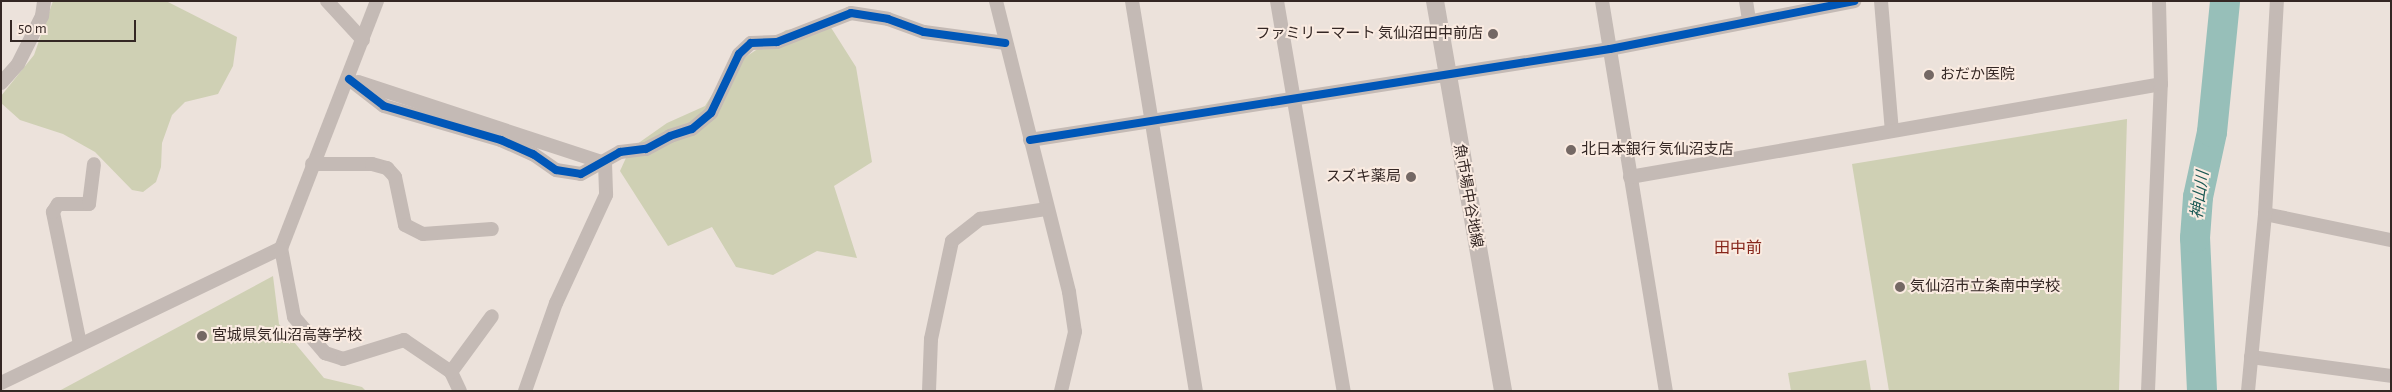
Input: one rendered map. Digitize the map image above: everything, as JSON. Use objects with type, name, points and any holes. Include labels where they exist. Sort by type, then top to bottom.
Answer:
[{"type":"street","points":[[1,83],[18,64],[42,16],[44,1]]},
{"type":"street","points":[[327,1],[363,40]]},
{"type":"street","points":[[377,1],[348,79],[312,164],[281,248],[294,317],[325,353],[344,359],[404,340],[451,372],[460,391]]},
{"type":"street","points":[[996,1],[1069,292],[1075,332],[1061,391]]},
{"type":"street","points":[[1132,1],[1196,391]]},
{"type":"street","points":[[1277,1],[1344,391]]},
{"type":"street","name":"魚市場中谷地線","points":[[1435,1],[1503,391]]},
{"type":"street","points":[[1602,1],[1666,391]]},
{"type":"street","points":[[1746,1],[1749,20]]},
{"type":"street","points":[[1030,140],[1294,100],[1447,73],[1610,49],[1749,20],[1854,1]]},
{"type":"street","points":[[1881,1],[1892,131]]},
{"type":"street","points":[[2148,391],[2161,84],[2159,1]]},
{"type":"street","points":[[2248,391],[2265,214],[2277,1]]},
{"type":"street","points":[[348,79],[384,106],[501,140],[533,154],[556,170],[581,174],[605,163],[620,152],[646,149],[692,129],[711,113],[739,54],[751,43],[777,42],[851,13],[888,19],[924,32],[1005,43]]},
{"type":"street","points":[[348,79],[605,163]]},
{"type":"street","points":[[1630,177],[2161,84]]},
{"type":"street","points":[[525,391],[556,303],[606,195],[605,163]]},
{"type":"street","points":[[80,344],[53,212],[58,204],[89,204],[94,164]]},
{"type":"street","points":[[312,164],[372,164],[387,168],[395,177],[405,225],[423,234],[492,229]]},
{"type":"street","points":[[929,391],[930,340],[952,241],[980,218],[1047,209]]},
{"type":"street","points":[[2265,214],[2391,240]]},
{"type":"street","points":[[1,383],[281,248]]},
{"type":"street","points":[[451,372],[492,316]]},
{"type":"street","points":[[2251,357],[2391,376]]},
{"type":"green space","points":[[53,1],[166,1],[237,37],[233,66],[218,94],[185,102],[172,115],[162,143],[161,167],[156,182],[143,192],[132,190],[95,152],[63,134],[20,120],[1,103],[1,96],[34,55]]},
{"type":"green space","points":[[830,26],[856,67],[872,162],[834,186],[857,258],[817,251],[773,275],[736,267],[712,227],[668,246],[620,171],[630,149],[667,123],[705,106],[729,68],[786,30]]},
{"type":"green space","points":[[2127,119],[2119,391],[1889,391],[1852,164]]},
{"type":"green space","points":[[273,276],[279,324],[324,378],[362,387],[366,391],[59,391]]},
{"type":"green space","points":[[1866,360],[1871,391],[1791,391],[1788,373]]},
{"type":"waterway","name":"神山川","points":[[2202,391],[2195,238],[2198,197],[2212,132],[2225,1]]},
{"type":"cycle path","points":[[1030,140],[1610,49],[1854,1]]},
{"type":"cycle path","points":[[349,79],[384,106],[501,140],[533,154],[556,170],[581,174],[620,152],[646,149],[670,136],[692,129],[711,113],[739,54],[751,43],[777,42],[851,13],[888,19],[924,32],[1005,43]]},
{"type":"place","name":"ファミリーマート 気仙沼田中前店","points":[[1493,34]]},
{"type":"place","name":"おだか医院","points":[[1929,75]]},
{"type":"place","name":"北日本銀行 気仙沼支店","points":[[1571,150]]},
{"type":"place","name":"スズキ薬局","points":[[1411,177]]},
{"type":"place","name":"気仙沼市立条南中学校","points":[[1900,287]]},
{"type":"place","name":"宮城県気仙沼高等学校","points":[[202,336]]},
{"type":"district","name":"田中前","points":[[1738,248]]}]
